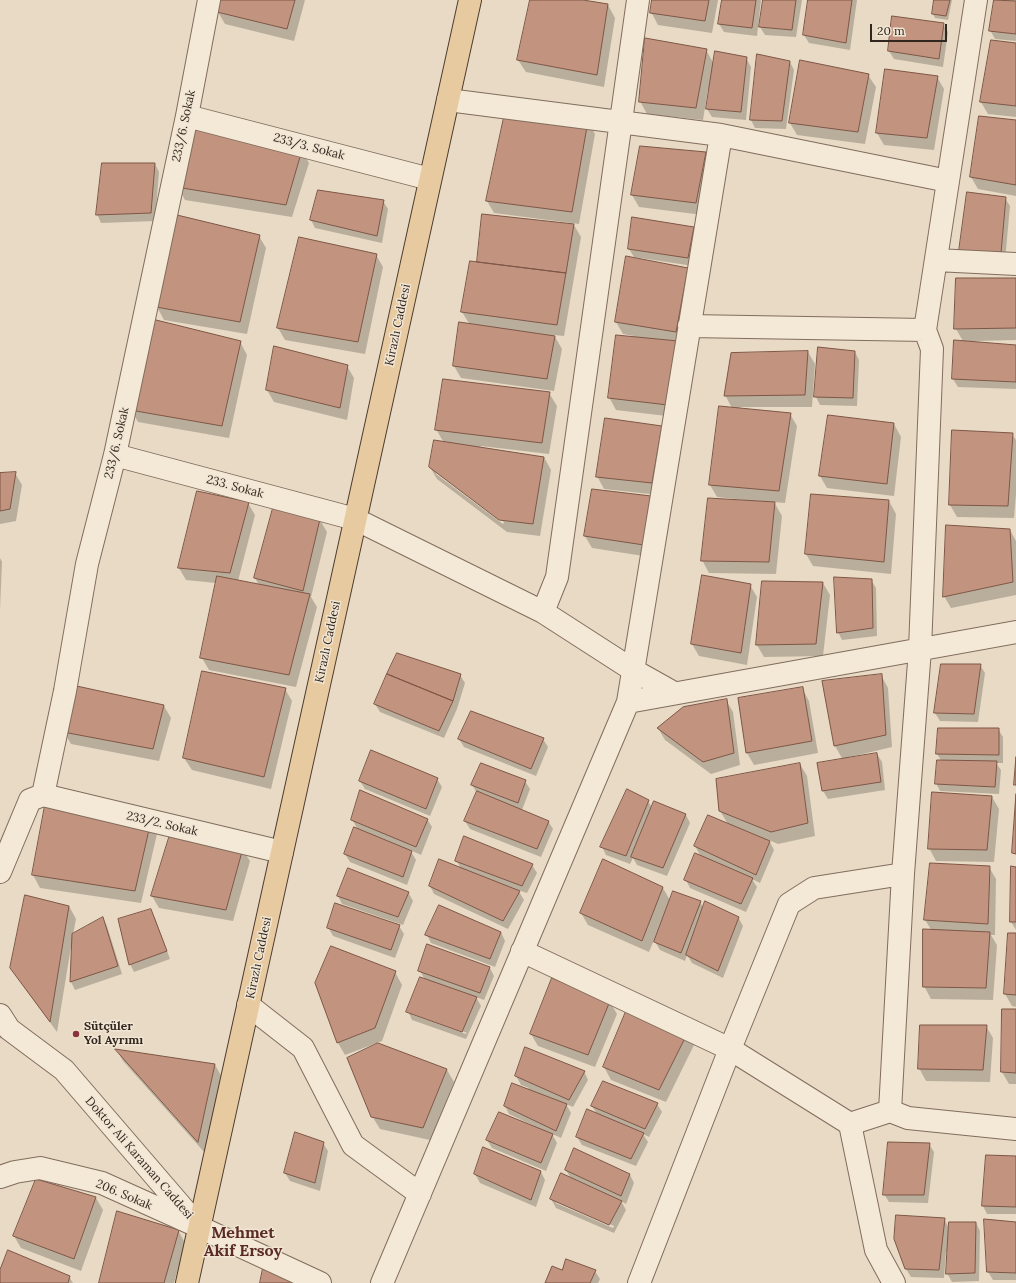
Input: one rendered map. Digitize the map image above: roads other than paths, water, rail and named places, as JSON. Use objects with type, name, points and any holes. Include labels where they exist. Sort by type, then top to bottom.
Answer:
[{"type":"main road","name":"Kirazlı Caddesi","points":[[187,1283],[470,0]]},
{"type":"street","name":"233/6. Sokak","points":[[43,795],[65,691],[87,564],[115,454],[187,116],[209,0]]},
{"type":"street","points":[[543,612],[557,577],[638,0]]},
{"type":"street","points":[[890,1111],[903,874],[920,649],[932,349],[926,330],[976,0]]},
{"type":"street","points":[[448,100],[721,135],[948,181]]},
{"type":"street","name":"233/3. Sokak","points":[[187,116],[430,179]]},
{"type":"street","points":[[382,1283],[628,702],[721,135]]},
{"type":"street","points":[[936,260],[1016,264]]},
{"type":"street","points":[[689,326],[926,330]]},
{"type":"street","name":"233. Sokak","points":[[115,454],[356,519],[543,612],[633,670],[674,693]]},
{"type":"street","points":[[628,702],[1016,632]]},
{"type":"street","points":[[0,872],[30,800],[43,795]]},
{"type":"street","name":"233/2. Sokak","points":[[43,795],[282,852]]},
{"type":"street","points":[[639,1283],[730,1049],[789,904],[814,888],[903,874]]},
{"type":"street","points":[[522,951],[730,1049],[850,1124],[876,1250],[894,1283]]},
{"type":"street","points":[[248,1005],[303,1048],[353,1145],[420,1194]]},
{"type":"street","name":"Doktor Ali Karaman Caddesi","points":[[0,1015],[9,1029],[64,1070],[199,1227],[320,1283]]},
{"type":"street","points":[[850,1124],[890,1111],[908,1118],[1016,1129]]},
{"type":"street","name":"206. Sokak","points":[[0,1177],[15,1172],[40,1168],[102,1183],[199,1227]]},
{"type":"place","name":"Sütçüler Yol Ayrımı","points":[[76,1034]]},
{"type":"district","name":"Mehmet Akif Ersoy","points":[[243,1242]]}]
